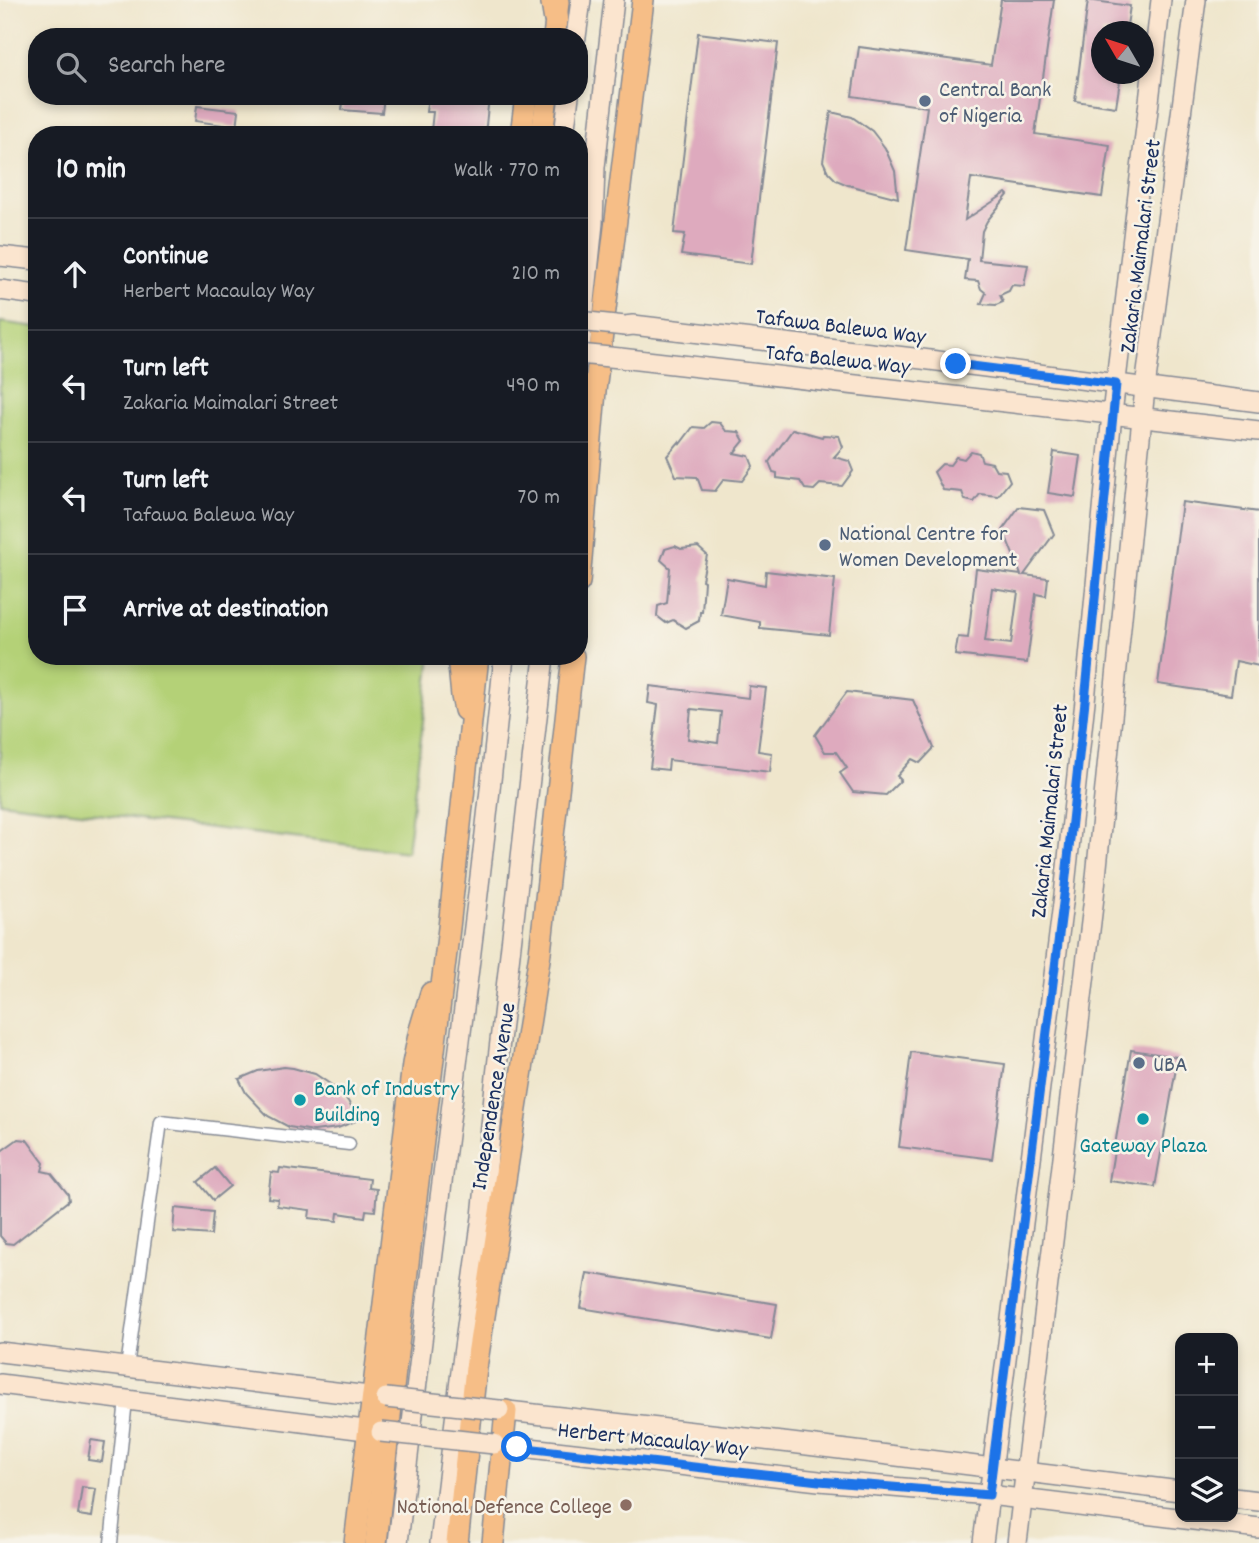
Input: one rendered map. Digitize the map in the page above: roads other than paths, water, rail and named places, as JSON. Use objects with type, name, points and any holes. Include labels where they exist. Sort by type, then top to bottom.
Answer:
[{"type":"main road","points":[[577,28],[581,0]]},
{"type":"main road","points":[[588,275],[595,167],[614,0]]},
{"type":"main road","points":[[588,475],[595,391],[643,0]]},
{"type":"main road","name":"Zakaria Maimalari Street","points":[[983,1543],[1064,895],[1112,414],[1161,0]]},
{"type":"main road","name":"Zakaria Maimalari Street","points":[[1017,1543],[1094,897],[1145,388],[1196,0]]},
{"type":"main road","points":[[522,126],[525,105]]},
{"type":"main road","points":[[543,126],[546,105]]},
{"type":"main road","points":[[565,126],[568,105]]},
{"type":"main road","points":[[0,256],[28,259]]},
{"type":"main road","points":[[0,290],[28,294]]},
{"type":"main road","name":"Tafawa Balewa Way","points":[[588,322],[812,346],[1259,402]]},
{"type":"main road","name":"Tafa Balewa Way","points":[[588,355],[1259,431]]},
{"type":"main road","points":[[376,1543],[470,730],[462,696],[467,665]]},
{"type":"main road","name":"Independence Avenue","points":[[398,1543],[473,940],[503,665]]},
{"type":"main road","name":"Independence Avenue","points":[[440,1543],[482,1217],[542,665]]},
{"type":"main road","name":"Independence Avenue","points":[[457,1543],[477,1368],[540,953],[572,665]]},
{"type":"main road","points":[[1058,943],[1088,945]]},
{"type":"main road","points":[[355,1543],[380,1397],[413,1063],[423,1020],[446,951]]},
{"type":"main road","name":"Herbert Macaulay Way","points":[[0,1352],[1175,1490]]},
{"type":"main road","name":"Herbert Macaulay Way","points":[[0,1384],[375,1431],[819,1481],[989,1495],[1259,1528]]},
{"type":"main road","points":[[493,1543],[503,1410]]},
{"type":"main road","points":[[1238,1499],[1259,1501]]},
{"type":"street","points":[[127,1367],[161,1122],[349,1144]]},
{"type":"street","points":[[111,1543],[126,1400]]},
{"type":"place","name":"Central Bank of Nigeria","points":[[925,101]]},
{"type":"place","name":"National Centre for Women Development","points":[[825,545]]},
{"type":"place","name":"UBA","points":[[1139,1063]]},
{"type":"place","name":"Bank of Industry Building","points":[[300,1100]]},
{"type":"place","name":"Gateway Plaza","points":[[1143,1119]]},
{"type":"place","name":"National Defence College","points":[[626,1505]]}]
